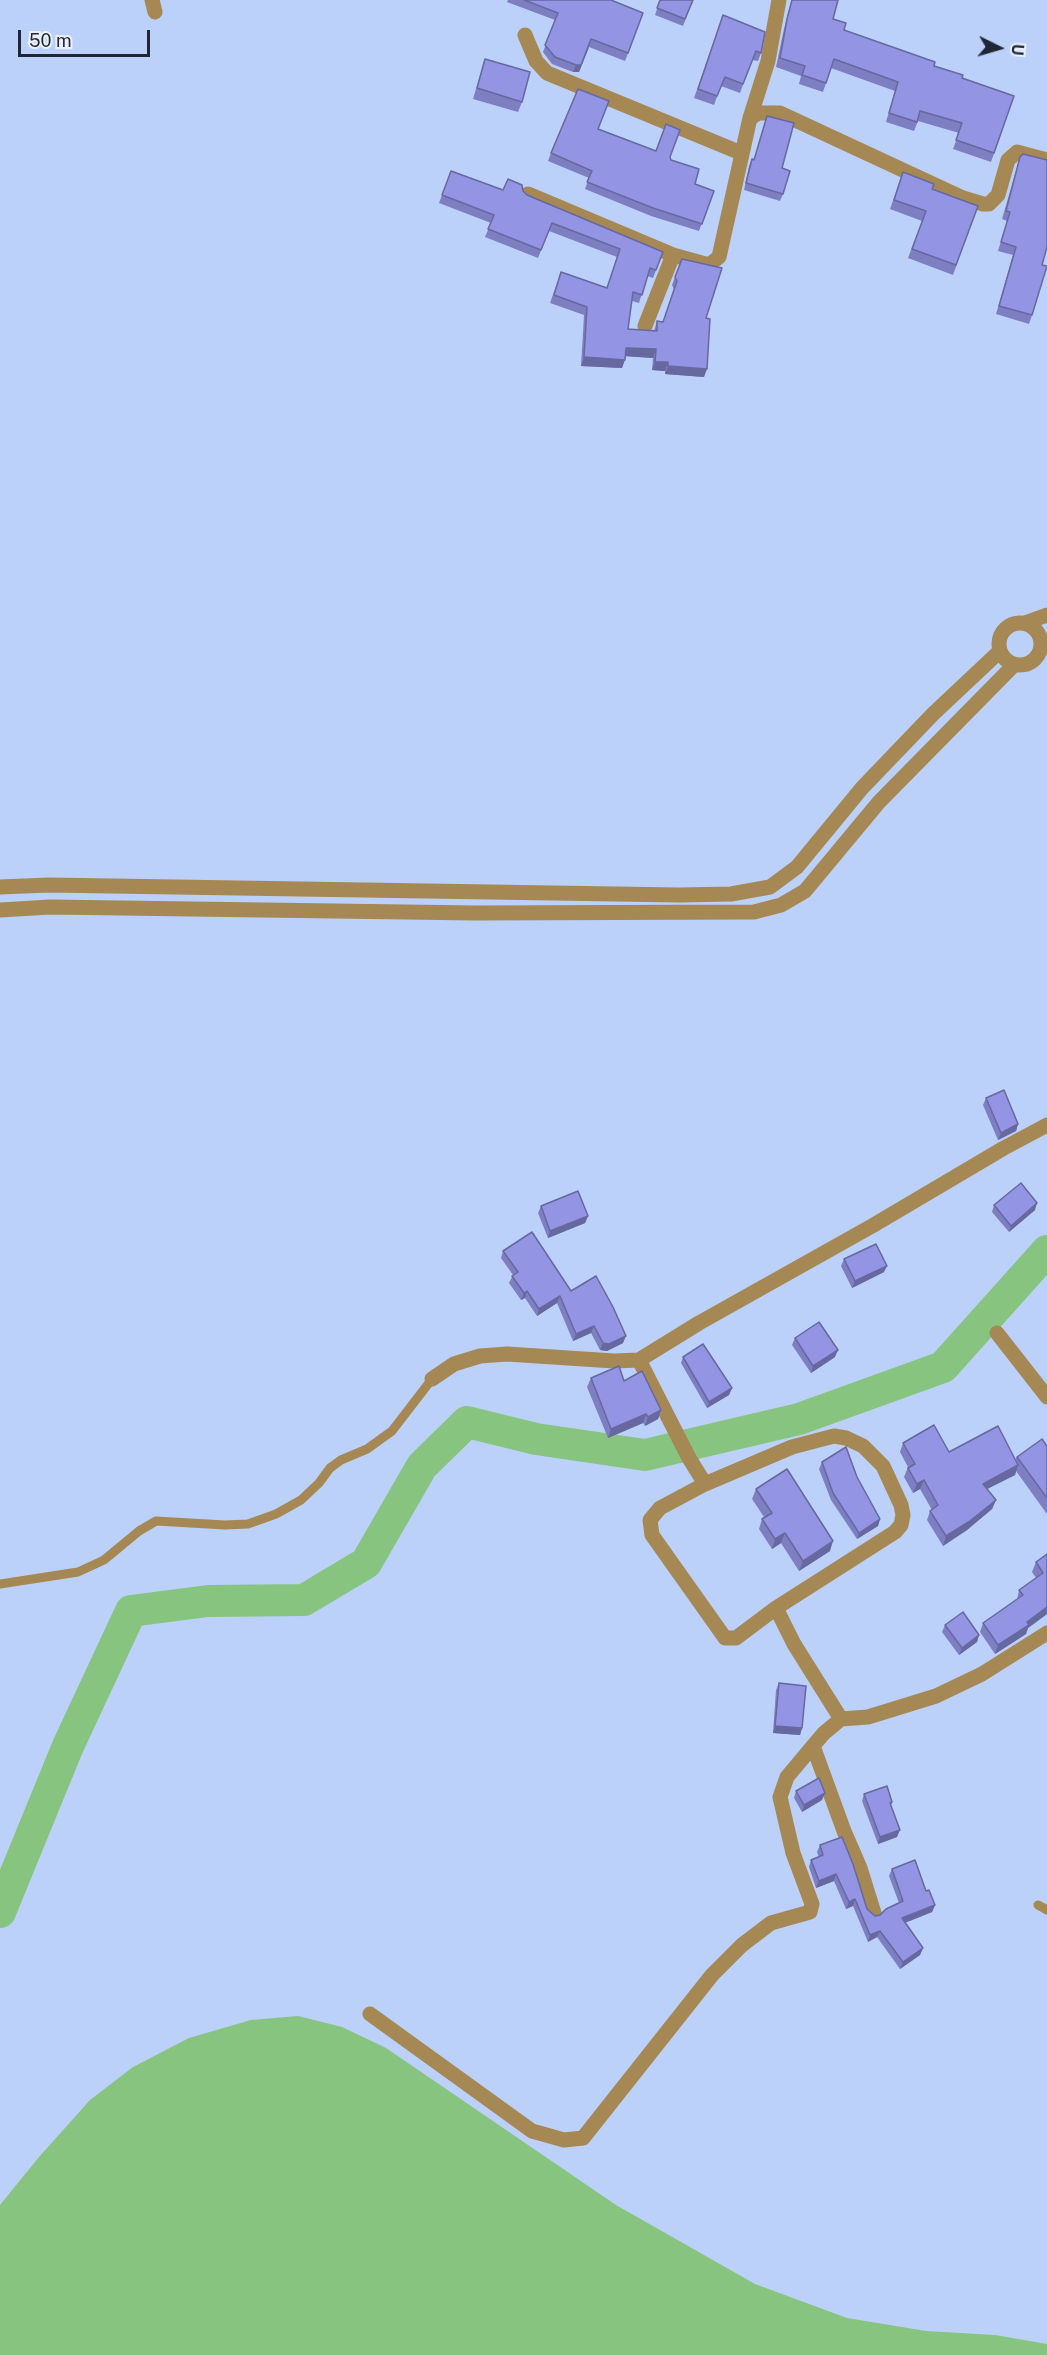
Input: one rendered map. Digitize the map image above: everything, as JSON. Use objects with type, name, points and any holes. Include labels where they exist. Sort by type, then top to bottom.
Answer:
[{"type":"street","points":[[528,194],[673,255],[709,265],[719,257],[741,153],[768,61],[779,0]]},
{"type":"street","points":[[525,35],[536,61],[547,73],[741,153]]},
{"type":"street","points":[[750,118],[759,113],[780,113],[963,198],[983,204],[989,204],[998,195],[1008,160],[1017,152],[1047,160]]},
{"type":"street","points":[[645,327],[673,255]]},
{"type":"street","points":[[1025,623],[1044,638],[1035,660],[1028,664],[1014,665],[1008,662],[1000,651],[999,643],[1005,629],[1047,615]]},
{"type":"street","points":[[0,887],[50,885],[732,894],[770,887],[797,867],[862,788],[933,714],[1000,651]]},
{"type":"street","points":[[0,910],[50,907],[476,913],[754,912],[781,905],[805,891],[879,802],[1014,665]]},
{"type":"street","points":[[862,788],[879,802]]},
{"type":"street","points":[[50,885],[50,907]]},
{"type":"street","points":[[476,913],[478,892]]},
{"type":"street","points":[[432,1379],[454,1364],[480,1356],[507,1354],[614,1362],[639,1360],[699,1323],[1047,1125]]},
{"type":"street","points":[[997,1334],[1047,1397]]},
{"type":"street","points":[[639,1360],[688,1458],[705,1484]]},
{"type":"street","points":[[834,1436],[846,1438],[863,1446],[883,1466],[901,1505],[903,1515],[895,1532],[776,1608],[736,1638],[725,1638],[652,1535],[650,1520],[660,1508],[705,1484],[792,1447],[834,1436]]},
{"type":"street","points":[[776,1608],[794,1644],[841,1719]]},
{"type":"street","points":[[370,2014],[532,2131],[564,2140],[583,2138],[712,1975],[742,1945],[771,1923],[810,1912],[812,1904],[793,1853],[780,1797],[787,1777],[824,1733],[841,1719],[868,1717],[890,1712],[936,1696],[982,1674],[1047,1633]]},
{"type":"street","points":[[813,1746],[844,1832],[860,1868],[874,1913]]},
{"type":"lane","points":[[0,1584],[78,1572],[104,1560],[139,1531],[156,1521],[225,1526],[248,1524],[276,1514],[301,1500],[319,1483],[330,1468],[341,1460],[367,1449],[392,1431],[432,1379]]},
{"type":"shaded area","points":[[298,2016],[342,2027],[386,2048],[616,2205],[755,2284],[847,2318],[926,2331],[995,2335],[1047,2344],[1047,2355],[0,2355],[0,2205],[39,2157],[90,2100],[133,2067],[189,2038],[251,2020]]},
{"type":"building","points":[[524,0],[611,0],[643,13],[628,53],[591,39],[581,65],[576,65],[555,57],[545,45],[558,13]]},
{"type":"building","points":[[660,0],[693,0],[685,19],[657,8]]},
{"type":"building","points":[[792,0],[838,0],[833,19],[846,23],[844,30],[935,62],[934,66],[1014,96],[994,153],[956,140],[962,123],[920,111],[917,122],[889,113],[898,82],[834,59],[826,83],[802,75],[805,66],[780,58]]},
{"type":"building","points":[[723,15],[765,32],[761,53],[756,51],[743,84],[725,77],[717,96],[698,89]]},
{"type":"building","points":[[485,59],[530,72],[522,102],[477,88]]},
{"type":"building","points":[[578,89],[609,101],[598,129],[656,151],[666,124],[680,130],[670,157],[671,160],[699,169],[695,184],[714,191],[702,224],[587,182],[592,171],[551,153]]},
{"type":"building","points":[[767,116],[794,123],[782,168],[790,171],[783,194],[746,183]]},
{"type":"building","points":[[1023,154],[1047,160],[1047,247],[1042,265],[1047,266],[1032,315],[999,306],[1016,247],[1001,242],[1010,212],[1006,211],[1020,157]]},
{"type":"building","points":[[451,171],[503,190],[508,179],[522,185],[527,195],[663,252],[656,270],[650,268],[642,295],[633,292],[628,329],[657,331],[657,321],[663,322],[682,259],[722,268],[706,318],[710,319],[707,369],[668,366],[668,362],[655,362],[656,349],[626,348],[625,360],[584,357],[587,307],[554,295],[561,272],[607,288],[620,249],[552,223],[541,250],[488,229],[494,215],[442,195]]},
{"type":"building","points":[[903,172],[934,184],[932,189],[978,206],[956,265],[912,249],[926,211],[894,200]]},
{"type":"building","points":[[1004,1090],[1018,1124],[1001,1133],[986,1098]]},
{"type":"building","points":[[1021,1183],[1037,1203],[1011,1226],[994,1205]]},
{"type":"building","points":[[578,1191],[588,1216],[550,1231],[541,1206]]},
{"type":"building","points":[[532,1232],[571,1291],[596,1276],[626,1336],[609,1344],[603,1343],[594,1326],[576,1334],[560,1296],[539,1309],[527,1291],[524,1293],[512,1276],[518,1272],[503,1251]]},
{"type":"building","points":[[876,1244],[887,1266],[855,1281],[844,1259]]},
{"type":"building","points":[[819,1322],[838,1350],[813,1366],[795,1338]]},
{"type":"building","points":[[703,1344],[732,1388],[709,1402],[683,1357]]},
{"type":"building","points":[[619,1366],[624,1381],[642,1371],[661,1410],[648,1417],[646,1414],[611,1429],[591,1378]]},
{"type":"building","points":[[934,1425],[949,1452],[998,1426],[1018,1465],[983,1484],[996,1500],[970,1521],[946,1536],[930,1511],[938,1505],[924,1480],[917,1484],[908,1468],[915,1464],[903,1443]]},
{"type":"building","points":[[1042,1439],[1047,1446],[1047,1498],[1017,1457]]},
{"type":"building","points":[[846,1447],[857,1477],[880,1519],[859,1533],[833,1493],[822,1462]]},
{"type":"building","points":[[787,1469],[833,1541],[803,1561],[785,1533],[775,1539],[762,1519],[772,1513],[756,1489]]},
{"type":"building","points":[[1047,1554],[1047,1607],[1027,1622],[1029,1625],[998,1645],[983,1623],[1023,1595],[1019,1590],[1043,1573],[1036,1562]]},
{"type":"building","points":[[963,1612],[979,1635],[962,1648],[945,1625]]},
{"type":"building","points":[[779,1683],[806,1686],[802,1728],[775,1726]]},
{"type":"building","points":[[819,1778],[825,1793],[804,1805],[796,1791]]},
{"type":"building","points":[[887,1786],[892,1802],[890,1803],[900,1830],[880,1837],[864,1794]]},
{"type":"building","points":[[842,1837],[867,1909],[875,1916],[903,1901],[892,1869],[915,1860],[926,1891],[929,1890],[935,1905],[902,1918],[923,1948],[903,1962],[880,1931],[870,1935],[855,1899],[849,1902],[836,1874],[819,1881],[811,1860],[823,1855],[820,1845]]},
{"type":"waterway","points":[[0,1912],[68,1746],[131,1611],[208,1601],[304,1600],[366,1563],[422,1466],[467,1422],[536,1439],[645,1455],[799,1419],[943,1367],[1047,1251]]}]
